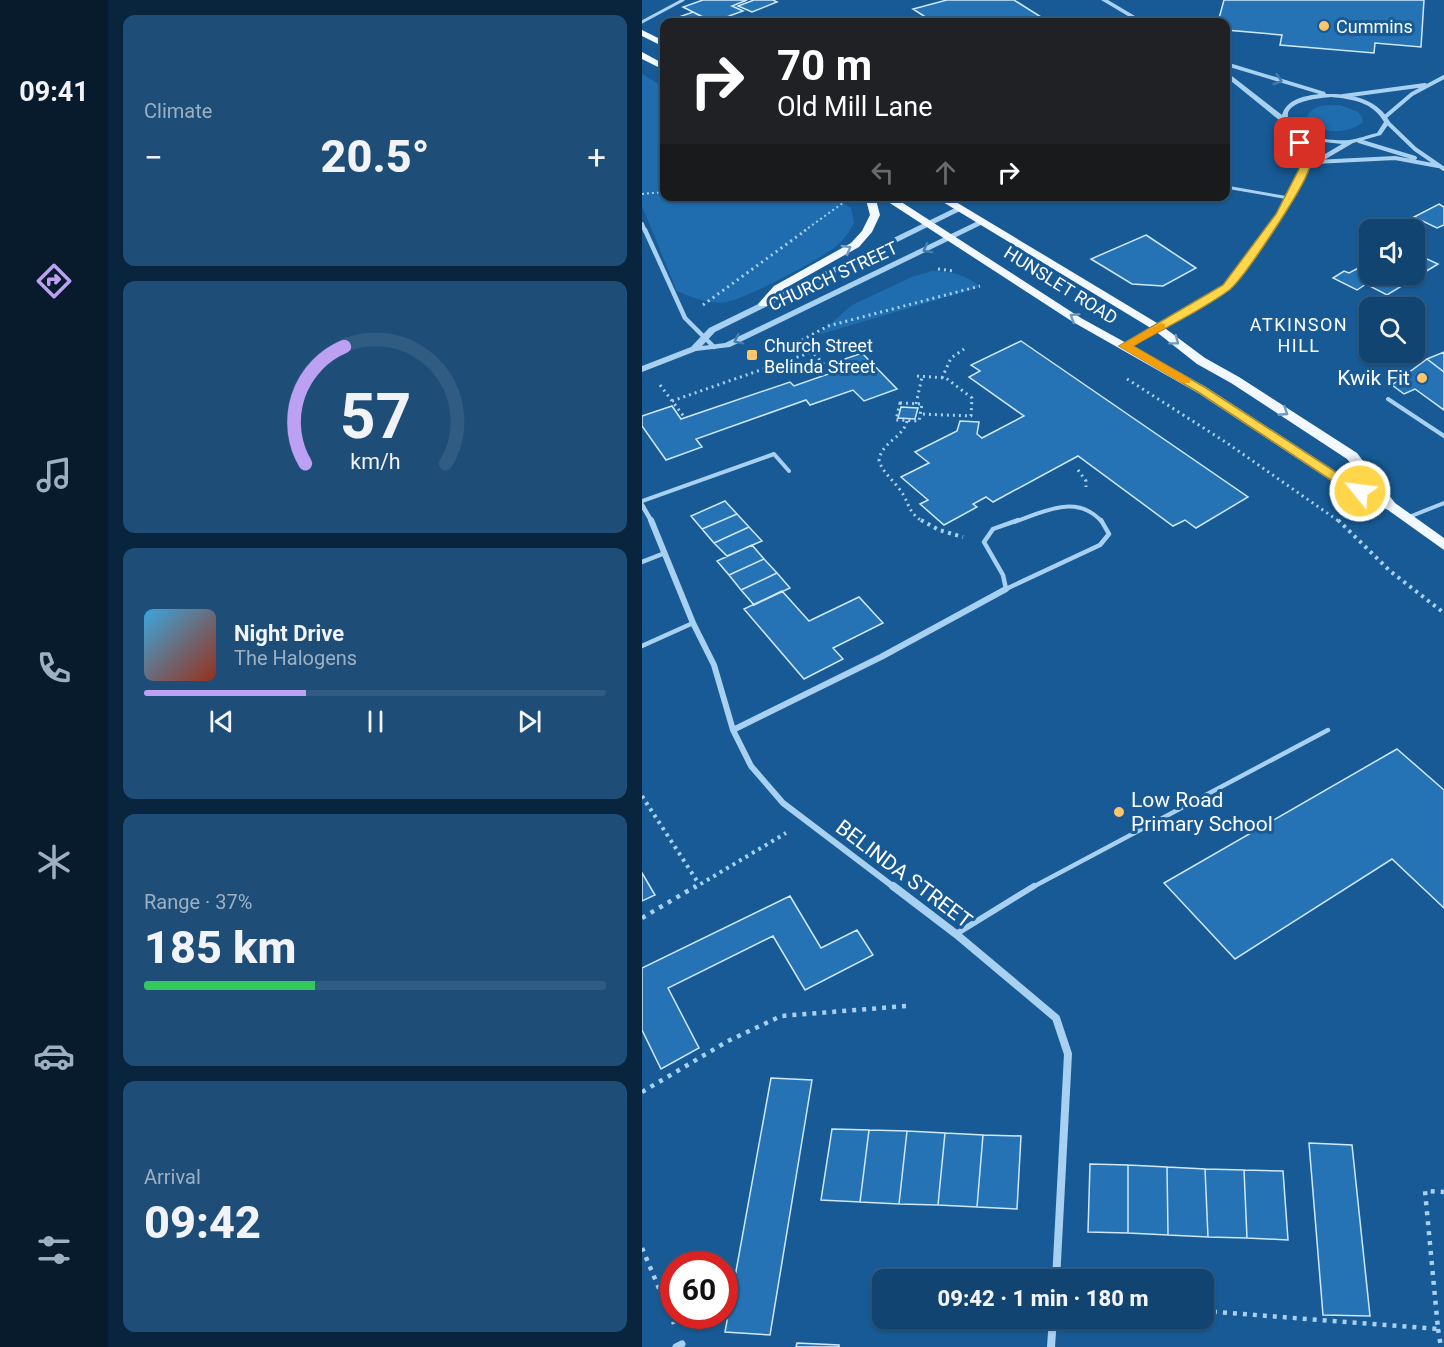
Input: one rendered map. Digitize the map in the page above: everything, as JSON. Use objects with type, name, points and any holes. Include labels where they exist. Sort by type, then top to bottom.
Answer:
[{"type":"main road","points":[[642,33],[660,42]]},
{"type":"main road","points":[[642,55],[660,65]]},
{"type":"main road","points":[[764,304],[778,288],[855,245],[867,232],[874,215],[871,201]]},
{"type":"main road","name":"HUNSLET ROAD","points":[[892,201],[1077,320],[1202,390],[1344,483],[1393,507]]},
{"type":"main road","name":"HUNSLET ROAD","points":[[946,201],[1158,328],[1201,361],[1235,380],[1352,456],[1393,507]]},
{"type":"main road","points":[[1393,507],[1444,544]]},
{"type":"street","points":[[1104,0],[1135,18]]},
{"type":"street","points":[[1230,65],[1370,104],[1415,149],[1444,169]]},
{"type":"street","points":[[1230,77],[1289,125],[1317,140],[1355,142],[1438,166]]},
{"type":"street","points":[[1125,346],[1227,288],[1280,214],[1304,169],[1355,142],[1379,134],[1394,107],[1425,85],[1444,77]]},
{"type":"street","points":[[1342,96],[1425,85]]},
{"type":"street","points":[[1304,169],[1304,156],[1285,115],[1287,108],[1304,98],[1331,95]]},
{"type":"street","points":[[1315,162],[1395,158],[1438,166]]},
{"type":"street","name":"CHURCH STREET","points":[[694,349],[712,330],[960,209]]},
{"type":"street","name":"CHURCH STREET","points":[[642,369],[694,349],[727,345],[983,222]]},
{"type":"street","points":[[642,224],[685,318],[714,347]]},
{"type":"street","name":"BELINDA STREET","points":[[642,503],[653,522],[693,623],[714,665],[733,729],[751,766],[783,803],[956,934],[1056,1018],[1068,1054],[1057,1269]]},
{"type":"street","points":[[733,729],[882,657],[1005,589]]},
{"type":"street","points":[[1051,1347],[1052,1329]]},
{"type":"lane","points":[[642,22],[653,17],[665,7],[682,0]]},
{"type":"lane","points":[[1230,188],[1288,198]]},
{"type":"lane","points":[[1388,399],[1444,436]]},
{"type":"lane","points":[[642,503],[774,454],[789,471]]},
{"type":"lane","points":[[1409,518],[1444,503]]},
{"type":"lane","points":[[1064,505],[1086,509],[1101,519],[1109,534],[1100,545],[1005,589],[1003,575],[984,542],[993,529],[1064,505]]},
{"type":"lane","points":[[642,562],[665,553]]},
{"type":"lane","points":[[642,646],[693,623]]},
{"type":"lane","points":[[956,934],[1047,878],[1328,730]]},
{"type":"path","points":[[642,194],[660,192]]},
{"type":"path","points":[[685,318],[844,201]]},
{"type":"path","points":[[934,268],[958,272]]},
{"type":"path","points":[[761,356],[794,345],[828,326],[989,283],[978,282]]},
{"type":"path","points":[[798,337],[807,330]]},
{"type":"path","points":[[942,378],[951,358],[964,349]]},
{"type":"path","points":[[672,401],[813,352]]},
{"type":"path","points":[[917,376],[946,378],[972,398],[971,416],[920,414]]},
{"type":"path","points":[[916,404],[922,376]]},
{"type":"path","points":[[1126,378],[1227,443],[1346,526],[1390,571],[1444,613]]},
{"type":"path","points":[[900,403],[922,404],[920,414],[919,421],[896,420],[900,403]]},
{"type":"path","points":[[907,421],[905,430],[888,441],[879,456],[879,465],[884,476],[905,496],[907,506],[933,530],[984,542]]},
{"type":"path","points":[[642,796],[699,884]]},
{"type":"path","points":[[642,918],[806,821]]},
{"type":"path","points":[[642,1092],[728,1041],[781,1016],[906,1006]]},
{"type":"path","points":[[1442,1347],[1438,1329],[1425,1191],[1444,1192]]},
{"type":"path","points":[[642,1248],[679,1345]]},
{"type":"path","points":[[1214,1312],[1438,1329]]},
{"type":"shaded area","points":[[642,74],[660,85],[660,201],[840,201],[851,208],[854,223],[834,248],[812,262],[765,287],[736,299],[714,302],[677,291],[642,206]]},
{"type":"shaded area","points":[[1340,105],[1358,112],[1363,122],[1350,129],[1333,131],[1318,127],[1307,117],[1316,107]]},
{"type":"shaded area","points":[[932,271],[958,274],[980,287],[818,335],[852,305],[912,277]]},
{"type":"building","points":[[703,0],[747,0],[732,6],[743,11],[724,18],[705,18],[683,7]]},
{"type":"building","points":[[754,0],[777,2],[752,12],[738,6]]},
{"type":"building","points":[[947,0],[1014,0],[1043,18],[927,18],[913,9]]},
{"type":"building","name":"Cummins","points":[[1224,0],[1424,0],[1421,47],[1375,43],[1374,53],[1280,45],[1282,35],[1230,30],[1230,18],[1219,18]]},
{"type":"building","points":[[693,12],[704,18],[676,18]]},
{"type":"building","points":[[1439,204],[1444,207],[1444,225],[1437,228],[1425,222],[1425,219],[1414,217]]},
{"type":"building","points":[[1146,235],[1196,268],[1163,286],[1132,284],[1091,259]]},
{"type":"building","points":[[1425,258],[1438,264],[1425,272]]},
{"type":"building","points":[[1359,268],[1359,285],[1364,285],[1357,290],[1333,278],[1344,271],[1349,273]]},
{"type":"building","points":[[1368,285],[1403,285],[1387,295]]},
{"type":"building","points":[[1021,341],[1248,497],[1196,528],[1185,520],[1173,526],[1078,456],[993,502],[986,497],[973,504],[977,507],[944,525],[920,504],[928,500],[901,477],[929,463],[915,452],[957,431],[960,421],[979,422],[977,434],[982,438],[1024,416],[969,377],[980,371],[971,365]]},
{"type":"building","points":[[1444,352],[1444,372],[1427,359]]},
{"type":"building","points":[[862,353],[897,389],[864,401],[853,390],[810,405],[806,400],[696,439],[702,447],[666,460],[642,426],[642,416],[672,406],[681,419],[790,382],[794,386],[837,371],[830,364]]},
{"type":"building","name":"Kwik Fit","points":[[1427,359],[1444,372],[1444,410],[1415,389],[1404,394],[1392,385],[1422,363],[1425,363]]},
{"type":"building","points":[[901,407],[918,408],[915,419],[898,418]]},
{"type":"building","points":[[725,501],[737,514],[702,529],[691,516]]},
{"type":"building","points":[[737,514],[749,527],[714,543],[702,529]]},
{"type":"building","points":[[749,527],[762,541],[727,556],[714,543]]},
{"type":"building","points":[[752,545],[764,559],[729,575],[717,561]]},
{"type":"building","points":[[764,559],[777,573],[741,590],[729,575]]},
{"type":"building","points":[[777,573],[790,588],[754,605],[741,590]]},
{"type":"building","points":[[782,591],[809,621],[859,597],[883,623],[833,648],[843,659],[804,679],[744,609]]},
{"type":"building","points":[[1397,749],[1444,790],[1444,908],[1392,859],[1235,959],[1164,883]]},
{"type":"building","points":[[642,873],[655,895],[642,901]]},
{"type":"building","points":[[790,896],[821,948],[857,930],[873,955],[805,990],[773,936],[668,988],[699,1048],[661,1069],[642,1030],[642,968]]},
{"type":"building","points":[[771,1078],[812,1080],[770,1335],[725,1332],[726,1329],[738,1329],[738,1260]]},
{"type":"building","points":[[832,1129],[869,1130],[860,1202],[821,1200]]},
{"type":"building","points":[[869,1130],[907,1131],[899,1204],[860,1202]]},
{"type":"building","points":[[907,1131],[945,1133],[938,1205],[899,1204]]},
{"type":"building","points":[[945,1133],[983,1135],[977,1207],[938,1205]]},
{"type":"building","points":[[983,1135],[1021,1136],[1017,1209],[977,1207]]},
{"type":"building","points":[[1309,1143],[1352,1145],[1370,1316],[1323,1315]]},
{"type":"building","points":[[1090,1164],[1128,1165],[1128,1233],[1088,1232]]},
{"type":"building","points":[[1128,1165],[1167,1167],[1168,1235],[1128,1233]]},
{"type":"building","points":[[1167,1167],[1205,1169],[1208,1237],[1168,1235]]},
{"type":"building","points":[[1205,1169],[1244,1170],[1247,1238],[1208,1237]]},
{"type":"building","points":[[1244,1170],[1283,1171],[1288,1240],[1247,1238]]},
{"type":"building","points":[[797,1343],[839,1345],[839,1347],[796,1347]]},
{"type":"slow traffic","points":[[1161,326],[1125,346],[1186,381]]},
{"type":"place","name":"Cummins","points":[[1324,26]]},
{"type":"place","name":"Church Street Belinda Street","points":[[752,355]]},
{"type":"place","name":"Kwik Fit","points":[[1422,378]]},
{"type":"place","name":"Low Road Primary School","points":[[1119,812]]},
{"type":"district","name":"ATKINSON HILL","points":[[1299,334]]},
{"type":"route","points":[[1300,143],[1304,156],[1304,169],[1280,214],[1227,288],[1125,346],[1202,390],[1344,483],[1360,491]]}]
